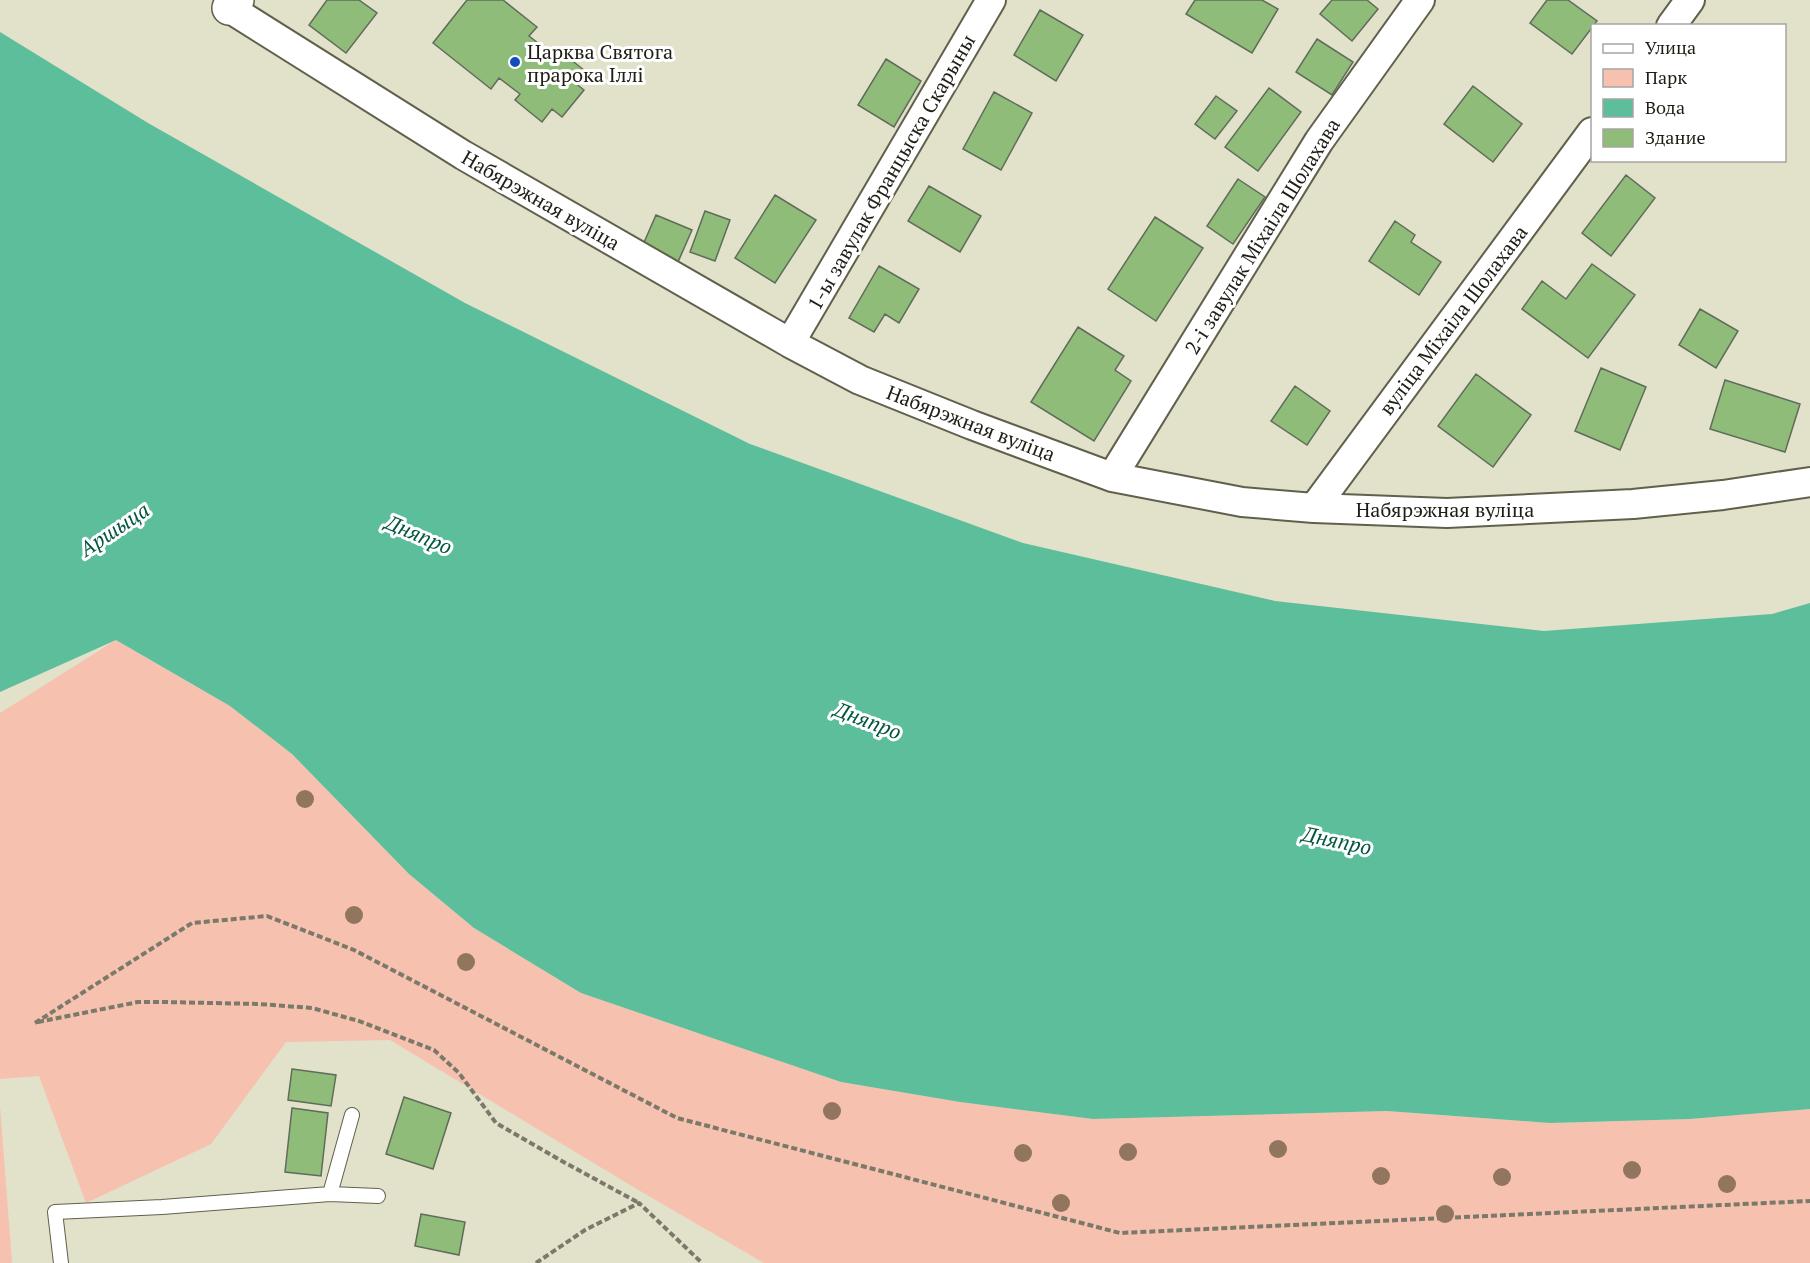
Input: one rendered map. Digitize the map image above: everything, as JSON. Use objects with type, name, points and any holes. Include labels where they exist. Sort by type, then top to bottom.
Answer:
[{"type":"street","name":"1-ы завулак Францыска Скарыны","points":[[790,343],[991,0]]},
{"type":"street","name":"2-і завулак Міхаіла Шолахава","points":[[1112,477],[1319,141],[1420,0]]},
{"type":"street","points":[[1672,24],[1690,0]]},
{"type":"street","name":"Набярэжная вуліца","points":[[233,4],[463,155],[790,343],[860,380],[1112,477],[1242,502],[1314,508],[1447,513],[1610,505],[1723,495],[1810,482]]},
{"type":"street","name":"вуліца Міхаіла Шолахава","points":[[1314,508],[1591,135]]},
{"type":"lane","points":[[330,1194],[352,1115]]},
{"type":"lane","points":[[61,1263],[55,1212],[162,1207],[330,1194],[378,1196]]},
{"type":"path","points":[[702,1263],[639,1203],[496,1123],[459,1073],[434,1050],[359,1021],[312,1008],[260,1004],[138,1002],[35,1023],[192,923],[267,916],[354,950],[677,1118],[1120,1233],[1810,1201]]},
{"type":"path","points":[[536,1263],[585,1230],[639,1203]]},
{"type":"green space","points":[[116,640],[230,706],[292,754],[409,874],[474,928],[581,993],[841,1082],[960,1102],[1093,1119],[1387,1111],[1550,1123],[1690,1119],[1810,1109],[1810,1263],[764,1263],[390,1040],[286,1042],[211,1144],[86,1203],[39,1076],[0,1079],[0,713]]},
{"type":"green space","points":[[0,1106],[12,1263],[0,1263]]},
{"type":"water","points":[[0,32],[148,123],[465,303],[750,444],[1023,543],[1275,601],[1544,631],[1772,614],[1810,603],[1810,1109],[1690,1119],[1550,1123],[1387,1111],[1093,1119],[960,1102],[841,1082],[581,993],[474,928],[409,874],[292,754],[230,706],[116,640],[0,692]]},
{"type":"building","points":[[327,0],[359,0],[377,13],[346,53],[309,25]]},
{"type":"building","name":"Царква Святога прарока Іллі","points":[[467,0],[503,0],[537,27],[529,36],[552,54],[556,48],[584,70],[574,82],[584,90],[562,117],[552,109],[542,122],[515,100],[520,94],[499,78],[491,89],[433,43]]},
{"type":"building","points":[[1195,0],[1262,0],[1278,9],[1252,53],[1186,14]]},
{"type":"building","points":[[1332,0],[1367,0],[1378,9],[1352,41],[1320,14]]},
{"type":"building","points":[[1547,0],[1568,0],[1597,21],[1591,24],[1591,29],[1572,54],[1530,23]]},
{"type":"building","points":[[1040,10],[1083,35],[1056,81],[1014,55]]},
{"type":"building","points":[[1317,39],[1353,62],[1332,95],[1296,72]]},
{"type":"building","points":[[886,59],[921,81],[894,127],[858,105]]},
{"type":"building","points":[[1473,86],[1522,124],[1493,162],[1444,124]]},
{"type":"building","points":[[1269,88],[1301,112],[1258,171],[1225,147]]},
{"type":"building","points":[[994,92],[1032,113],[1001,170],[963,149]]},
{"type":"building","points":[[1216,96],[1237,111],[1215,139],[1195,124]]},
{"type":"building","points":[[1626,175],[1655,198],[1611,256],[1582,233]]},
{"type":"building","points":[[1238,179],[1265,197],[1233,244],[1207,226]]},
{"type":"building","points":[[929,186],[981,216],[960,252],[908,221]]},
{"type":"building","points":[[775,195],[816,220],[775,283],[735,258]]},
{"type":"building","points":[[705,211],[730,220],[715,261],[690,252]]},
{"type":"building","points":[[656,215],[692,230],[678,262],[642,247]]},
{"type":"building","points":[[1155,217],[1203,248],[1156,321],[1108,289]]},
{"type":"building","points":[[1395,221],[1415,235],[1411,242],[1441,262],[1419,295],[1369,261]]},
{"type":"building","points":[[1592,264],[1635,295],[1588,358],[1522,309],[1542,281],[1566,299]]},
{"type":"building","points":[[879,266],[919,289],[899,323],[885,314],[874,332],[849,318]]},
{"type":"building","points":[[1700,309],[1738,331],[1716,368],[1679,345]]},
{"type":"building","points":[[1078,327],[1124,356],[1115,370],[1131,381],[1094,441],[1031,402]]},
{"type":"building","points":[[1601,368],[1646,387],[1620,450],[1575,431]]},
{"type":"building","points":[[1476,374],[1531,415],[1493,467],[1438,426]]},
{"type":"building","points":[[1725,380],[1800,404],[1785,452],[1710,429]]},
{"type":"building","points":[[1295,386],[1330,411],[1307,445],[1271,421]]},
{"type":"building","points":[[292,1069],[336,1075],[331,1106],[288,1100]]},
{"type":"building","points":[[404,1097],[451,1113],[433,1169],[386,1154]]},
{"type":"building","points":[[292,1108],[328,1113],[321,1176],[285,1172]]},
{"type":"building","points":[[421,1214],[465,1222],[459,1255],[415,1246]]},
{"type":"place","name":"Царква Святога прарока Іллі","points":[[515,62]]},
{"type":"water label","name":"Аршыца","points":[[114,529]]},
{"type":"water label","name":"Дняпро","points":[[419,534]]},
{"type":"water label","name":"Дняпро","points":[[868,720]]},
{"type":"water label","name":"Дняпро","points":[[1337,840]]}]
